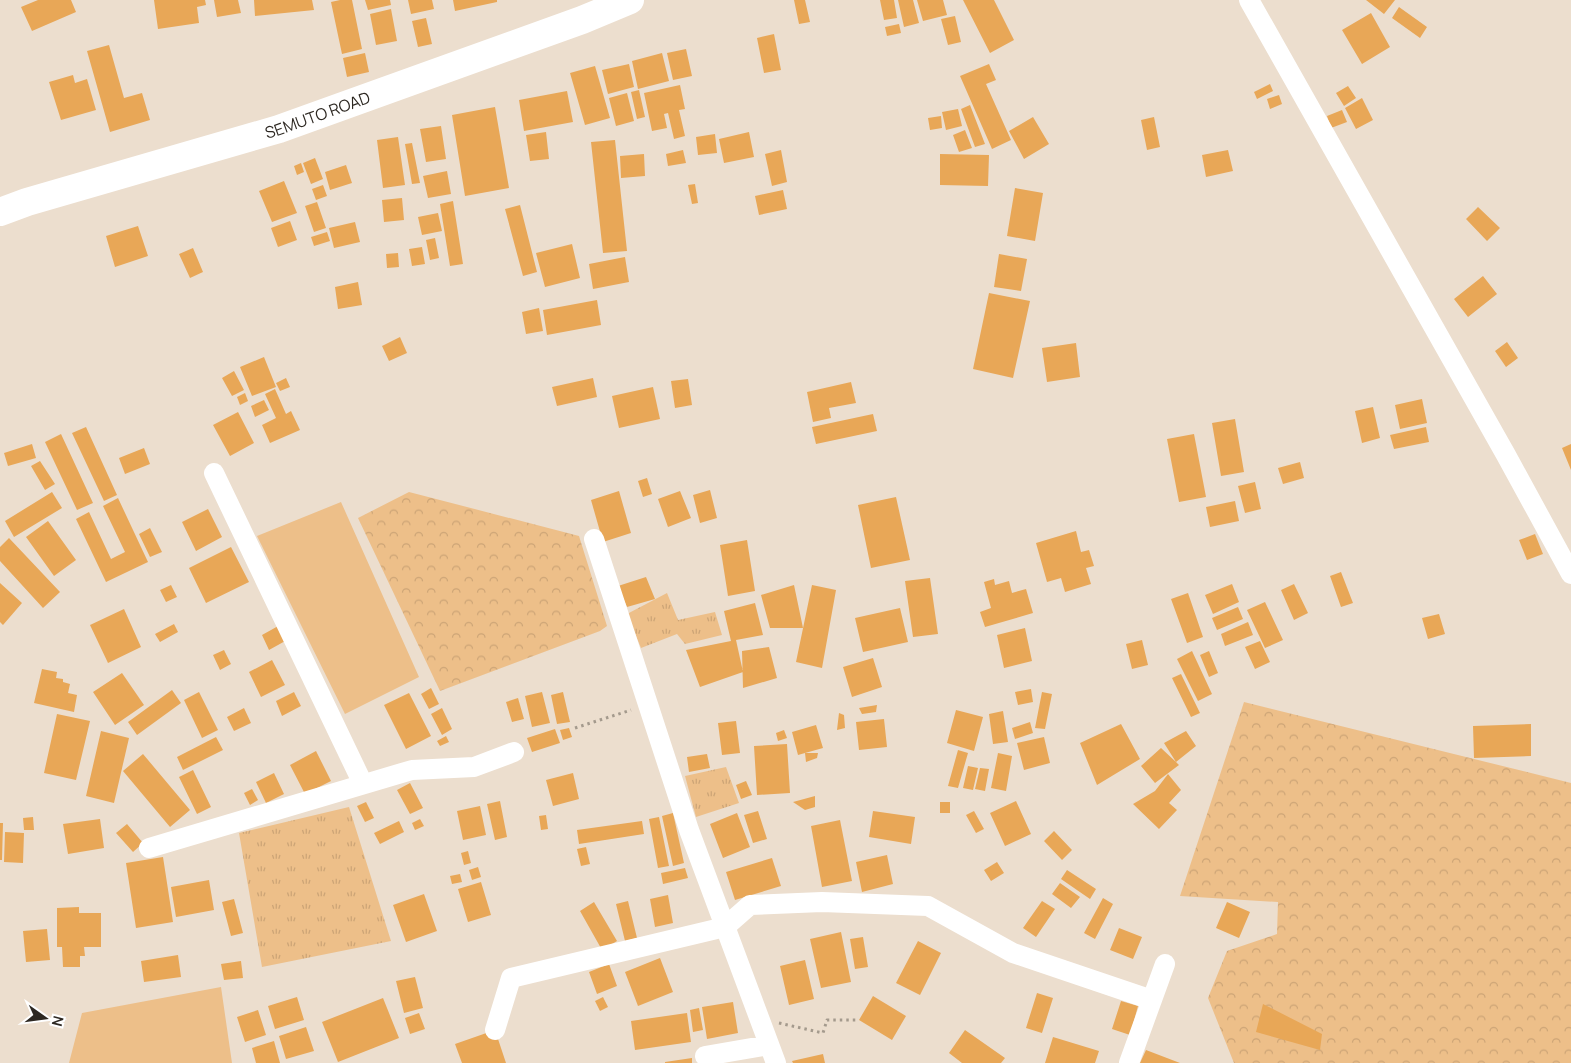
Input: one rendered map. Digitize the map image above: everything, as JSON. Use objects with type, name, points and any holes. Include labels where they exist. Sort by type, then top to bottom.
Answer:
[{"type":"main road","name":"SEMUTO ROAD","points":[[0,212],[27,202],[280,129],[582,20],[630,0]]},
{"type":"street","points":[[1249,0],[1501,446],[1571,574]]},
{"type":"street","points":[[214,473],[363,784]]},
{"type":"street","points":[[594,540],[689,830],[772,1054],[705,1056]]},
{"type":"street","points":[[149,848],[412,770],[474,767],[514,752]]},
{"type":"street","points":[[495,1030],[511,978],[726,927],[750,905],[822,902],[928,906],[1013,953],[1152,1000]]},
{"type":"street","points":[[1129,1063],[1166,964]]},
{"type":"path","points":[[575,728],[634,709]]},
{"type":"path","points":[[759,1019],[823,1033],[827,1020],[858,1020]]},
{"type":"green space","points":[[409,492],[579,536],[607,626],[600,631],[440,691],[358,518]]},
{"type":"green space","points":[[341,502],[419,677],[345,714],[257,536]]},
{"type":"green space","points":[[667,593],[678,620],[715,612],[722,635],[685,644],[677,634],[641,648],[627,614]]},
{"type":"green space","points":[[1244,702],[1571,783],[1571,1063],[1234,1063],[1208,998],[1227,951],[1277,934],[1278,902],[1180,896]]},
{"type":"green space","points":[[726,767],[739,803],[696,817],[685,776]]},
{"type":"green space","points":[[349,807],[391,941],[262,967],[239,833]]},
{"type":"green space","points":[[221,987],[232,1063],[69,1063],[82,1013]]},
{"type":"building","points":[[38,0],[71,0],[76,12],[32,31],[21,7]]},
{"type":"building","points":[[154,0],[205,0],[206,5],[197,7],[199,23],[158,29]]},
{"type":"building","points":[[214,0],[238,0],[241,13],[217,17]]},
{"type":"building","points":[[254,0],[312,0],[314,10],[255,16]]},
{"type":"building","points":[[352,0],[362,49],[342,54],[331,2]]},
{"type":"building","points":[[365,0],[390,0],[391,5],[368,10]]},
{"type":"building","points":[[408,0],[432,0],[434,9],[411,14]]},
{"type":"building","points":[[453,0],[497,0],[497,2],[455,11]]},
{"type":"building","points":[[794,0],[805,0],[810,22],[799,24]]},
{"type":"building","points":[[880,0],[894,0],[897,18],[884,20]]},
{"type":"building","points":[[898,0],[913,0],[919,23],[904,27]]},
{"type":"building","points":[[917,0],[943,0],[947,15],[923,21]]},
{"type":"building","points":[[963,0],[994,0],[1014,40],[990,53]]},
{"type":"building","points":[[1366,0],[1395,0],[1384,14]]},
{"type":"building","points":[[1399,7],[1427,27],[1420,38],[1392,18]]},
{"type":"building","points":[[391,9],[397,41],[376,45],[370,14]]},
{"type":"building","points":[[1371,13],[1390,47],[1362,64],[1342,30]]},
{"type":"building","points":[[955,16],[961,42],[948,45],[941,19]]},
{"type":"building","points":[[426,18],[432,44],[418,47],[412,21]]},
{"type":"building","points":[[899,24],[901,33],[887,36],[885,27]]},
{"type":"building","points":[[774,34],[781,70],[764,73],[757,38]]},
{"type":"building","points":[[109,45],[124,98],[142,93],[150,120],[110,132],[87,51]]},
{"type":"building","points":[[686,49],[692,76],[673,80],[667,53]]},
{"type":"building","points":[[365,53],[369,72],[347,77],[343,58]]},
{"type":"building","points":[[662,53],[669,81],[638,89],[632,61]]},
{"type":"building","points":[[629,64],[634,87],[608,94],[602,70]]},
{"type":"building","points":[[989,64],[996,80],[986,84],[1011,140],[992,149],[960,76]]},
{"type":"building","points":[[595,66],[610,118],[585,125],[570,73]]},
{"type":"building","points":[[73,75],[75,83],[87,79],[96,110],[61,120],[49,82]]},
{"type":"building","points":[[1270,84],[1273,91],[1257,99],[1254,92]]},
{"type":"building","points":[[680,85],[685,109],[679,110],[685,136],[674,139],[668,113],[664,114],[667,128],[652,131],[644,93]]},
{"type":"building","points":[[1348,86],[1356,98],[1344,106],[1336,93]]},
{"type":"building","points":[[639,90],[645,117],[637,119],[631,92]]},
{"type":"building","points":[[567,91],[573,122],[524,131],[519,100]]},
{"type":"building","points":[[627,93],[634,121],[616,126],[609,98]]},
{"type":"building","points":[[1279,95],[1282,104],[1270,109],[1267,99]]},
{"type":"building","points":[[1362,98],[1373,120],[1356,129],[1345,108]]},
{"type":"building","points":[[970,105],[985,144],[975,147],[961,109]]},
{"type":"building","points":[[495,107],[509,188],[465,196],[452,115]]},
{"type":"building","points":[[958,109],[962,126],[946,130],[942,112]]},
{"type":"building","points":[[1342,110],[1347,122],[1331,128],[1327,116]]},
{"type":"building","points":[[941,116],[942,128],[930,130],[928,118]]},
{"type":"building","points":[[1033,117],[1049,144],[1024,159],[1009,131]]},
{"type":"building","points":[[1154,117],[1160,147],[1147,150],[1141,120]]},
{"type":"building","points":[[441,126],[446,159],[426,162],[420,129]]},
{"type":"building","points":[[965,130],[972,148],[959,152],[953,135]]},
{"type":"building","points":[[546,132],[549,159],[530,161],[526,135]]},
{"type":"building","points":[[749,132],[754,157],[724,163],[719,139]]},
{"type":"building","points":[[715,134],[717,153],[698,155],[696,137]]},
{"type":"building","points":[[398,137],[405,185],[383,188],[377,140]]},
{"type":"building","points":[[615,140],[627,251],[603,253],[591,142]]},
{"type":"building","points":[[412,143],[420,183],[412,184],[405,144]]},
{"type":"building","points":[[683,150],[686,163],[668,166],[666,154]]},
{"type":"building","points":[[781,150],[787,182],[772,186],[765,154]]},
{"type":"building","points":[[1228,150],[1233,171],[1206,177],[1202,155]]},
{"type":"building","points":[[644,154],[645,176],[621,178],[620,156]]},
{"type":"building","points":[[940,154],[989,155],[988,186],[940,185]]},
{"type":"building","points":[[315,158],[323,179],[311,184],[303,163]]},
{"type":"building","points":[[301,163],[304,172],[297,175],[294,166]]},
{"type":"building","points":[[346,165],[352,183],[330,190],[325,172]]},
{"type":"building","points":[[447,171],[451,194],[428,198],[423,176]]},
{"type":"building","points":[[284,181],[297,213],[272,222],[259,191]]},
{"type":"building","points":[[695,184],[698,203],[692,204],[688,185]]},
{"type":"building","points":[[323,185],[327,196],[316,200],[312,189]]},
{"type":"building","points":[[1015,188],[1043,193],[1035,241],[1007,236]]},
{"type":"building","points":[[783,190],[787,209],[759,215],[755,196]]},
{"type":"building","points":[[402,198],[404,220],[384,222],[382,200]]},
{"type":"building","points":[[453,201],[463,264],[450,266],[440,204]]},
{"type":"building","points":[[317,202],[326,228],[314,232],[305,206]]},
{"type":"building","points":[[520,205],[537,272],[523,276],[505,209]]},
{"type":"building","points":[[1478,207],[1500,228],[1487,241],[1466,219]]},
{"type":"building","points":[[438,213],[442,231],[422,235],[418,217]]},
{"type":"building","points":[[290,221],[297,240],[278,247],[271,228]]},
{"type":"building","points":[[355,222],[360,242],[334,248],[329,228]]},
{"type":"building","points":[[138,226],[148,256],[115,267],[106,236]]},
{"type":"building","points":[[327,232],[330,241],[314,246],[311,237]]},
{"type":"building","points":[[435,238],[439,258],[430,260],[426,240]]},
{"type":"building","points":[[572,244],[580,278],[545,287],[536,253]]},
{"type":"building","points":[[422,247],[425,264],[412,266],[409,249]]},
{"type":"building","points":[[193,248],[203,272],[190,278],[179,254]]},
{"type":"building","points":[[398,253],[399,267],[387,268],[386,254]]},
{"type":"building","points":[[999,254],[1027,259],[1021,291],[994,287]]},
{"type":"building","points":[[625,257],[629,282],[593,289],[589,264]]},
{"type":"building","points":[[1483,276],[1497,294],[1468,317],[1454,299]]},
{"type":"building","points":[[358,282],[362,305],[338,309],[335,287]]},
{"type":"building","points":[[989,293],[1030,301],[1013,378],[973,369]]},
{"type":"building","points":[[597,300],[601,325],[547,335],[543,310]]},
{"type":"building","points":[[539,308],[543,331],[526,334],[522,312]]},
{"type":"building","points":[[400,337],[407,353],[389,361],[382,346]]},
{"type":"building","points":[[1507,342],[1518,358],[1506,367],[1495,351]]},
{"type":"building","points":[[1076,343],[1080,377],[1047,382],[1042,348]]},
{"type":"building","points":[[264,357],[276,387],[252,396],[240,367]]},
{"type":"building","points":[[234,371],[244,390],[232,396],[222,378]]},
{"type":"building","points":[[286,378],[290,387],[280,391],[276,383]]},
{"type":"building","points":[[593,378],[597,397],[557,406],[552,387]]},
{"type":"building","points":[[688,379],[692,405],[675,408],[671,381]]},
{"type":"building","points":[[851,382],[856,403],[829,408],[831,418],[813,422],[807,392]]},
{"type":"building","points":[[653,387],[660,419],[619,428],[612,396]]},
{"type":"building","points":[[275,389],[286,414],[291,411],[300,430],[270,443],[262,425],[276,418],[265,394]]},
{"type":"building","points":[[245,393],[248,401],[240,405],[237,397]]},
{"type":"building","points":[[1422,399],[1427,423],[1400,429],[1395,405]]},
{"type":"building","points":[[264,400],[269,410],[255,417],[251,406]]},
{"type":"building","points":[[1373,407],[1380,438],[1362,443],[1355,411]]},
{"type":"building","points":[[238,412],[254,443],[230,456],[213,425]]},
{"type":"building","points":[[873,414],[877,431],[816,444],[812,427]]},
{"type":"building","points":[[1235,419],[1244,472],[1221,476],[1212,423]]},
{"type":"building","points":[[86,427],[117,495],[104,501],[72,433]]},
{"type":"building","points":[[1426,427],[1429,442],[1394,449],[1390,435]]},
{"type":"building","points":[[61,434],[93,503],[77,510],[45,442]]},
{"type":"building","points":[[1194,434],[1206,497],[1179,502],[1167,439]]},
{"type":"building","points":[[32,444],[36,458],[8,466],[4,453]]},
{"type":"building","points":[[1571,444],[1571,470],[1562,448]]},
{"type":"building","points":[[144,448],[150,464],[125,474],[119,458]]},
{"type":"building","points":[[40,461],[55,484],[45,490],[31,466]]},
{"type":"building","points":[[1300,462],[1304,478],[1283,484],[1278,468]]},
{"type":"building","points":[[647,478],[652,494],[643,497],[638,481]]},
{"type":"building","points":[[1255,482],[1261,509],[1245,513],[1238,486]]},
{"type":"building","points":[[710,490],[717,518],[700,523],[693,495]]},
{"type":"building","points":[[619,491],[631,533],[603,542],[591,500]]},
{"type":"building","points":[[680,491],[691,518],[668,527],[658,499]]},
{"type":"building","points":[[52,492],[62,508],[14,537],[5,521]]},
{"type":"building","points":[[896,497],[910,560],[871,568],[858,505]]},
{"type":"building","points":[[118,498],[148,562],[106,582],[76,519],[89,512],[111,559],[125,552],[103,506]]},
{"type":"building","points":[[1235,501],[1239,521],[1210,527],[1206,507]]},
{"type":"building","points":[[208,509],[222,537],[196,551],[182,522]]},
{"type":"building","points":[[48,521],[76,560],[54,576],[26,537]]},
{"type":"building","points":[[150,528],[162,552],[150,557],[139,534]]},
{"type":"building","points":[[1076,531],[1081,552],[1089,550],[1094,566],[1086,568],[1091,584],[1065,592],[1061,578],[1047,582],[1036,543]]},
{"type":"building","points":[[1535,534],[1543,554],[1527,560],[1519,540]]},
{"type":"building","points":[[9,538],[60,592],[43,608],[0,561],[0,547]]},
{"type":"building","points":[[747,540],[755,591],[728,596],[720,545]]},
{"type":"building","points":[[231,547],[249,582],[206,603],[189,568]]},
{"type":"building","points":[[1341,572],[1353,603],[1341,607],[1330,576]]},
{"type":"building","points":[[646,577],[655,599],[627,607],[618,586]]},
{"type":"building","points":[[930,578],[938,634],[913,637],[905,581]]},
{"type":"building","points":[[994,579],[995,585],[1009,581],[1012,593],[1026,589],[1033,613],[985,627],[980,612],[991,608],[984,582]]},
{"type":"building","points":[[0,583],[22,603],[3,625],[0,622]]},
{"type":"building","points":[[1232,584],[1239,602],[1213,614],[1205,595]]},
{"type":"building","points":[[1294,584],[1308,613],[1294,620],[1281,590]]},
{"type":"building","points":[[171,585],[177,597],[166,602],[160,590]]},
{"type":"building","points":[[794,585],[803,628],[770,628],[761,595]]},
{"type":"building","points":[[812,585],[836,590],[822,668],[796,662]]},
{"type":"building","points":[[1188,593],[1203,637],[1187,643],[1171,599]]},
{"type":"building","points":[[1265,602],[1283,640],[1265,648],[1247,610]]},
{"type":"building","points":[[755,603],[763,635],[736,640],[743,672],[700,687],[686,650],[731,641],[724,611]]},
{"type":"building","points":[[1238,607],[1243,619],[1217,630],[1212,618]]},
{"type":"building","points":[[900,608],[908,642],[863,652],[855,618]]},
{"type":"building","points":[[124,609],[141,647],[108,663],[90,625]]},
{"type":"building","points":[[1439,614],[1445,634],[1428,639],[1422,618]]},
{"type":"building","points":[[1248,622],[1253,635],[1225,646],[1221,634]]},
{"type":"building","points":[[174,624],[178,632],[160,642],[155,634]]},
{"type":"building","points":[[280,625],[287,640],[269,650],[262,635]]},
{"type":"building","points":[[1025,628],[1032,661],[1004,668],[997,635]]},
{"type":"building","points":[[1142,640],[1148,665],[1132,669],[1126,644]]},
{"type":"building","points":[[1260,641],[1270,662],[1255,669],[1245,647]]},
{"type":"building","points":[[769,647],[777,678],[743,688],[742,651]]},
{"type":"building","points":[[224,650],[231,664],[220,670],[213,655]]},
{"type":"building","points":[[1192,651],[1212,694],[1198,701],[1177,659]]},
{"type":"building","points":[[1209,651],[1218,673],[1209,677],[1200,655]]},
{"type":"building","points":[[873,658],[882,687],[852,697],[843,667]]},
{"type":"building","points":[[272,660],[285,685],[261,697],[249,672]]},
{"type":"building","points":[[42,669],[57,672],[56,678],[63,679],[63,682],[70,684],[68,693],[77,695],[74,712],[34,703]]},
{"type":"building","points":[[122,673],[144,705],[115,725],[93,692]]},
{"type":"building","points":[[1181,674],[1200,713],[1191,717],[1172,678]]},
{"type":"building","points":[[431,688],[439,704],[429,709],[421,694]]},
{"type":"building","points":[[1031,689],[1033,702],[1018,705],[1015,692]]},
{"type":"building","points":[[172,690],[181,703],[137,735],[128,722]]},
{"type":"building","points":[[199,692],[218,730],[202,738],[184,700]]},
{"type":"building","points":[[294,692],[301,706],[282,716],[276,701]]},
{"type":"building","points":[[542,692],[550,723],[532,727],[525,696]]},
{"type":"building","points":[[563,692],[570,722],[557,724],[551,695]]},
{"type":"building","points":[[1042,692],[1052,694],[1045,729],[1035,728]]},
{"type":"building","points":[[409,693],[431,736],[406,749],[384,705]]},
{"type":"building","points":[[518,698],[524,719],[512,722],[506,702]]},
{"type":"building","points":[[877,705],[876,712],[862,714],[859,708]]},
{"type":"building","points":[[244,708],[251,723],[234,731],[227,717]]},
{"type":"building","points":[[442,708],[452,729],[442,735],[431,714]]},
{"type":"building","points":[[956,710],[983,717],[974,751],[947,743]]},
{"type":"building","points":[[1003,711],[1008,742],[993,744],[989,714]]},
{"type":"building","points":[[839,713],[844,715],[845,728],[837,730]]},
{"type":"building","points":[[57,714],[90,721],[76,780],[44,773]]},
{"type":"building","points":[[884,719],[887,747],[859,750],[856,722]]},
{"type":"building","points":[[736,721],[740,753],[722,755],[718,723]]},
{"type":"building","points":[[1030,722],[1033,733],[1015,739],[1012,728]]},
{"type":"building","points":[[1121,724],[1140,759],[1097,785],[1080,743]]},
{"type":"building","points":[[1531,724],[1531,756],[1474,758],[1473,726]]},
{"type":"building","points":[[816,725],[823,748],[798,755],[792,732]]},
{"type":"building","points":[[569,728],[572,737],[563,740],[560,730]]},
{"type":"building","points":[[555,729],[560,743],[532,752],[527,738]]},
{"type":"building","points":[[784,730],[787,738],[778,741],[776,733]]},
{"type":"building","points":[[101,731],[129,738],[114,803],[86,796]]},
{"type":"building","points":[[1186,731],[1196,746],[1176,762],[1164,743]]},
{"type":"building","points":[[446,736],[449,742],[440,746],[437,741]]},
{"type":"building","points":[[216,737],[223,750],[183,770],[177,757]]},
{"type":"building","points":[[1044,737],[1050,763],[1024,770],[1017,743]]},
{"type":"building","points":[[787,744],[790,793],[757,795],[754,746]]},
{"type":"building","points":[[1161,748],[1179,765],[1155,783],[1141,766]]},
{"type":"building","points":[[958,750],[968,753],[958,788],[948,786]]},
{"type":"building","points":[[316,751],[331,781],[305,794],[290,765]]},
{"type":"building","points":[[805,753],[818,753],[817,758],[806,762]]},
{"type":"building","points":[[998,753],[1012,756],[1006,791],[991,788]]},
{"type":"building","points":[[143,754],[190,810],[170,827],[123,771]]},
{"type":"building","points":[[707,754],[710,768],[689,772],[687,757]]},
{"type":"building","points":[[968,766],[978,768],[973,790],[963,788]]},
{"type":"building","points":[[980,768],[989,769],[985,791],[975,789]]},
{"type":"building","points":[[193,770],[211,807],[197,814],[179,777]]},
{"type":"building","points":[[274,773],[284,794],[266,803],[256,782]]},
{"type":"building","points":[[573,773],[579,799],[553,806],[546,780]]},
{"type":"building","points":[[1168,774],[1181,790],[1169,803],[1177,810],[1159,829],[1133,804],[1155,791]]},
{"type":"building","points":[[746,781],[752,795],[741,799],[736,785]]},
{"type":"building","points":[[410,783],[423,808],[410,814],[397,790]]},
{"type":"building","points":[[252,789],[258,800],[250,805],[244,793]]},
{"type":"building","points":[[815,796],[815,807],[805,810],[793,802]]},
{"type":"building","points":[[500,801],[507,837],[495,840],[487,804]]},
{"type":"building","points":[[1016,801],[1031,834],[1005,846],[990,813]]},
{"type":"building","points":[[366,802],[374,818],[365,822],[357,806]]},
{"type":"building","points":[[940,802],[950,802],[950,813],[940,813]]},
{"type":"building","points":[[480,806],[486,835],[463,840],[457,811]]},
{"type":"building","points":[[758,811],[767,839],[753,843],[744,815]]},
{"type":"building","points":[[873,811],[915,817],[911,844],[869,837]]},
{"type":"building","points":[[974,811],[984,829],[976,833],[966,815]]},
{"type":"building","points":[[673,813],[684,863],[673,866],[662,816]]},
{"type":"building","points":[[737,813],[750,847],[723,858],[710,824]]},
{"type":"building","points":[[546,815],[548,829],[541,830],[539,816]]},
{"type":"building","points":[[33,817],[34,830],[24,830],[23,818]]},
{"type":"building","points":[[659,817],[669,866],[658,868],[649,819]]},
{"type":"building","points":[[100,819],[104,848],[68,854],[63,824]]},
{"type":"building","points":[[420,819],[424,826],[415,830],[412,823]]},
{"type":"building","points":[[840,820],[852,881],[822,887],[811,826]]},
{"type":"building","points":[[399,821],[404,832],[380,844],[374,833]]},
{"type":"building","points":[[642,821],[644,834],[579,844],[577,830]]},
{"type":"building","points":[[0,823],[3,823],[2,860],[0,860]]},
{"type":"building","points":[[127,824],[143,843],[133,852],[116,833]]},
{"type":"building","points":[[1054,831],[1072,850],[1062,860],[1044,841]]},
{"type":"building","points":[[5,832],[24,833],[23,863],[4,862]]},
{"type":"building","points":[[586,847],[590,864],[581,866],[577,849]]},
{"type":"building","points":[[468,851],[471,863],[464,865],[461,853]]},
{"type":"building","points":[[887,855],[893,884],[862,892],[856,862]]},
{"type":"building","points":[[163,857],[173,922],[136,928],[126,863]]},
{"type":"building","points":[[772,858],[781,886],[735,900],[726,872]]},
{"type":"building","points":[[997,862],[1004,873],[991,881],[984,870]]},
{"type":"building","points":[[478,867],[481,877],[472,880],[469,870]]},
{"type":"building","points":[[685,868],[688,878],[663,884],[661,873]]},
{"type":"building","points":[[1067,870],[1096,889],[1090,899],[1061,879]]},
{"type":"building","points":[[460,874],[462,882],[452,884],[450,876]]},
{"type":"building","points":[[209,880],[214,910],[176,917],[171,887]]},
{"type":"building","points":[[481,882],[491,915],[468,922],[458,889]]},
{"type":"building","points":[[1060,883],[1080,897],[1071,908],[1052,894]]},
{"type":"building","points":[[424,894],[437,931],[406,942],[393,905]]},
{"type":"building","points":[[668,895],[673,923],[655,927],[650,899]]},
{"type":"building","points":[[1103,898],[1113,904],[1095,939],[1084,933]]},
{"type":"building","points":[[234,899],[243,933],[231,936],[222,902]]},
{"type":"building","points":[[628,901],[637,938],[625,941],[616,904]]},
{"type":"building","points":[[1042,901],[1055,909],[1036,937],[1023,928]]},
{"type":"building","points":[[594,902],[617,941],[602,950],[580,911]]},
{"type":"building","points":[[1227,902],[1250,912],[1239,938],[1216,928]]},
{"type":"building","points":[[79,907],[79,913],[101,913],[101,947],[84,947],[85,956],[80,956],[80,967],[63,967],[62,947],[57,947],[57,908]]},
{"type":"building","points":[[1119,928],[1142,937],[1133,959],[1110,950]]},
{"type":"building","points":[[47,929],[50,960],[26,962],[23,931]]},
{"type":"building","points":[[841,932],[851,982],[821,988],[810,939]]},
{"type":"building","points":[[863,937],[868,967],[855,969],[850,939]]},
{"type":"building","points":[[918,941],[941,953],[920,995],[896,983]]},
{"type":"building","points":[[178,955],[181,977],[144,982],[141,961]]},
{"type":"building","points":[[660,958],[673,992],[638,1006],[625,972]]},
{"type":"building","points":[[805,960],[814,999],[789,1005],[780,966]]},
{"type":"building","points":[[241,961],[243,978],[224,980],[221,964]]},
{"type":"building","points":[[609,964],[617,986],[597,994],[589,972]]},
{"type":"building","points":[[415,977],[423,1008],[404,1013],[396,981]]},
{"type":"building","points":[[1037,993],[1053,998],[1042,1033],[1026,1028]]},
{"type":"building","points":[[873,996],[906,1016],[892,1040],[859,1020]]},
{"type":"building","points":[[297,997],[304,1020],[275,1029],[268,1006]]},
{"type":"building","points":[[603,997],[608,1007],[600,1011],[595,1001]]},
{"type":"building","points":[[383,998],[399,1038],[338,1062],[322,1022]]},
{"type":"building","points":[[1121,1001],[1138,1006],[1130,1035],[1112,1029]]},
{"type":"building","points":[[733,1002],[738,1033],[707,1039],[702,1007]]},
{"type":"building","points":[[1263,1004],[1322,1034],[1320,1050],[1256,1032]]},
{"type":"building","points":[[699,1008],[703,1030],[693,1032],[690,1010]]},
{"type":"building","points":[[258,1010],[266,1035],[245,1042],[237,1017]]},
{"type":"building","points":[[419,1013],[425,1029],[410,1034],[405,1018]]},
{"type":"building","points":[[687,1013],[691,1042],[635,1050],[631,1021]]},
{"type":"building","points":[[306,1027],[314,1051],[286,1059],[279,1036]]},
{"type":"building","points":[[495,1030],[506,1063],[462,1063],[455,1044]]},
{"type":"building","points":[[965,1030],[1005,1058],[1001,1063],[962,1063],[949,1053]]},
{"type":"building","points":[[1053,1037],[1099,1051],[1095,1063],[1045,1063]]},
{"type":"building","points":[[274,1041],[280,1063],[256,1063],[252,1048]]},
{"type":"building","points":[[1146,1050],[1180,1063],[1140,1063]]},
{"type":"building","points":[[823,1054],[825,1063],[793,1063],[792,1061]]},
{"type":"building","points":[[692,1058],[692,1063],[665,1063],[665,1062]]}]
